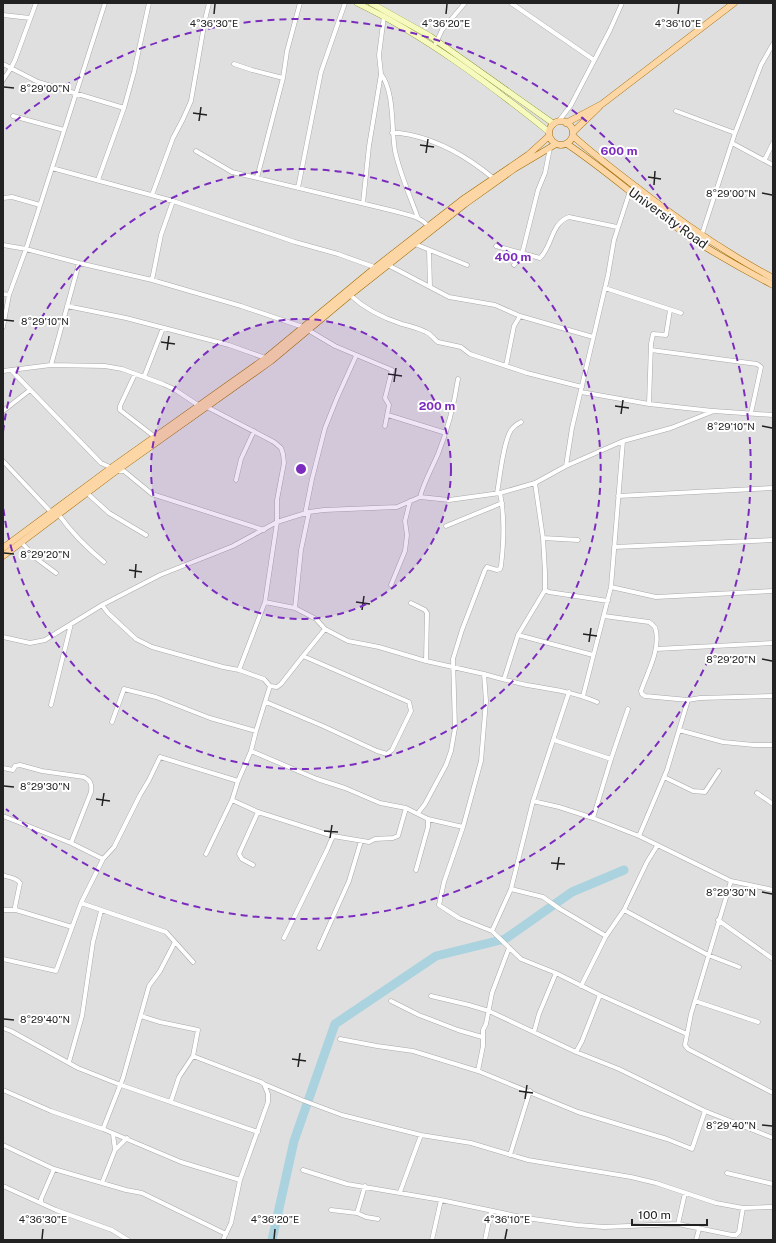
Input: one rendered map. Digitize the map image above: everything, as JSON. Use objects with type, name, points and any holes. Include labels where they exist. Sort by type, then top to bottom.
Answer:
[{"type":"main road","points":[[3,548],[51,512],[113,469],[207,407],[268,360],[428,226],[462,200],[528,155],[549,134],[556,123],[566,123],[602,104],[734,3]]},
{"type":"main road","points":[[549,134],[551,140],[556,144],[567,144],[570,142],[573,134],[595,113],[602,104]]},
{"type":"main road","points":[[566,123],[572,128],[573,134]]},
{"type":"main road","name":"University Road","points":[[573,134],[592,153],[666,210],[746,264],[773,278]]},
{"type":"main road","points":[[305,328],[350,295],[379,268],[388,265],[496,181],[556,144]]},
{"type":"main road","name":"University Road","points":[[567,144],[588,158],[698,242],[773,285]]},
{"type":"main road","points":[[3,556],[59,515],[87,493],[113,469],[155,437],[198,406],[268,360]]},
{"type":"street","points":[[3,80],[11,68],[36,3]]},
{"type":"street","points":[[3,327],[9,295],[26,249],[105,3]]},
{"type":"street","points":[[98,180],[124,108],[134,72],[149,3]]},
{"type":"street","points":[[152,195],[173,138],[191,101],[209,3]]},
{"type":"street","points":[[257,178],[283,78],[287,51],[300,3]]},
{"type":"street","points":[[298,188],[321,72],[345,3]]},
{"type":"street","points":[[357,3],[384,16],[496,90],[549,134]]},
{"type":"street","points":[[371,3],[404,20],[436,40],[556,123],[571,105],[610,30],[622,3]]},
{"type":"street","points":[[434,48],[436,40],[442,30],[465,3]]},
{"type":"street","points":[[511,3],[594,60]]},
{"type":"street","points":[[3,15],[30,18]]},
{"type":"street","points":[[363,203],[369,146],[381,74],[379,55],[384,16]]},
{"type":"street","points":[[702,234],[735,133],[761,65],[773,44]]},
{"type":"street","points":[[3,64],[38,82],[124,108]]},
{"type":"street","points":[[234,64],[283,78]]},
{"type":"street","points":[[381,74],[389,91],[392,133],[401,173],[418,218]]},
{"type":"street","points":[[676,110],[735,133]]},
{"type":"street","points":[[13,116],[64,130]]},
{"type":"street","points":[[392,133],[397,132],[422,138],[445,146],[464,157],[493,178]]},
{"type":"street","points":[[732,143],[765,159],[773,165]]},
{"type":"street","points":[[765,159],[773,143]]},
{"type":"street","points":[[514,265],[522,254],[538,190],[545,173],[550,148]]},
{"type":"street","points":[[196,151],[232,172],[363,203],[418,218],[423,220],[428,226]]},
{"type":"street","points":[[52,168],[173,201],[295,242],[338,254],[379,268]]},
{"type":"street","points":[[566,466],[572,428],[605,288],[617,227],[630,191]]},
{"type":"street","points":[[3,198],[12,197],[40,205]]},
{"type":"street","points":[[152,280],[161,235],[173,201]]},
{"type":"street","points":[[496,246],[540,258],[544,255],[552,236],[564,218],[569,217],[617,227]]},
{"type":"street","points":[[415,244],[467,265]]},
{"type":"street","points":[[3,245],[26,249],[152,280],[241,306],[305,328],[334,346],[392,370],[386,398],[389,405],[385,426]]},
{"type":"street","points":[[429,250],[430,287]]},
{"type":"street","points":[[50,365],[79,263]]},
{"type":"street","points":[[388,265],[449,297],[495,305],[520,316],[593,337]]},
{"type":"street","points":[[605,288],[681,313]]},
{"type":"street","points":[[3,294],[9,295]]},
{"type":"street","points":[[350,295],[362,306],[401,324],[426,331],[434,340],[438,342],[461,347],[470,354],[582,390],[649,404],[714,411],[773,415]]},
{"type":"street","points":[[67,306],[126,318],[229,346],[268,360]]},
{"type":"street","points":[[649,404],[653,334],[666,335],[670,310]]},
{"type":"street","points":[[506,366],[514,326],[520,316]]},
{"type":"street","points":[[144,377],[163,328]]},
{"type":"street","points":[[651,350],[757,364],[761,367],[752,413]]},
{"type":"street","points":[[295,608],[301,550],[312,479],[325,428],[356,356]]},
{"type":"street","points":[[3,371],[50,365],[105,366],[122,369],[174,389],[198,406]]},
{"type":"street","points":[[12,371],[101,463],[113,469],[124,471],[152,494],[264,530]]},
{"type":"street","points":[[135,374],[120,406],[120,410],[155,437]]},
{"type":"street","points":[[420,497],[424,483],[435,461],[446,433],[454,406],[458,379]]},
{"type":"street","points":[[3,411],[30,390]]},
{"type":"street","points":[[207,407],[229,420],[274,442],[284,454],[284,462],[277,500],[277,522],[265,602],[239,670]]},
{"type":"street","points":[[3,637],[30,643],[45,640],[102,605],[160,575],[233,546],[277,522],[307,513],[324,510],[397,507],[420,497],[449,500],[498,493],[535,483],[566,466],[623,441],[671,428],[714,411]]},
{"type":"street","points":[[388,414],[446,433]]},
{"type":"street","points":[[418,813],[425,804],[446,765],[451,751],[455,728],[453,659],[462,630],[485,570],[487,567],[497,570],[500,569],[501,566],[504,537],[502,503],[498,493],[505,448],[510,432],[521,422]]},
{"type":"street","points":[[236,480],[241,459],[254,431]]},
{"type":"street","points":[[583,696],[611,587],[623,441]]},
{"type":"street","points":[[3,460],[51,512]]},
{"type":"street","points":[[504,679],[518,635],[545,590],[543,538],[535,483]]},
{"type":"street","points":[[618,496],[773,488]]},
{"type":"street","points":[[87,493],[109,513],[130,527],[146,535]]},
{"type":"street","points":[[391,585],[405,552],[407,535],[405,522],[410,501]]},
{"type":"street","points":[[446,526],[502,503]]},
{"type":"street","points":[[59,515],[69,530],[89,550],[104,562]]},
{"type":"street","points":[[543,538],[578,540]]},
{"type":"street","points":[[614,547],[773,540]]},
{"type":"street","points":[[22,543],[37,559],[56,572]]},
{"type":"street","points":[[611,587],[656,597],[773,591]]},
{"type":"street","points":[[545,590],[608,601]]},
{"type":"street","points":[[265,602],[295,608],[316,619],[325,629],[348,642],[379,647],[426,661],[525,684],[569,692],[597,702]]},
{"type":"street","points":[[411,603],[425,610],[427,613],[426,661]]},
{"type":"street","points":[[102,605],[108,614],[136,639],[152,647],[239,670],[264,680],[270,686],[277,687],[325,629]]},
{"type":"street","points":[[604,616],[649,622],[654,626],[656,631],[656,649],[641,691],[645,696],[688,700],[700,698],[773,696]]},
{"type":"street","points":[[51,705],[71,624]]},
{"type":"street","points":[[518,635],[594,655]]},
{"type":"street","points":[[656,649],[773,643]]},
{"type":"street","points":[[266,702],[324,726],[377,751],[387,754],[392,750],[411,711],[409,702],[303,656]]},
{"type":"street","points":[[484,674],[486,701],[482,761],[463,827],[444,882],[439,905],[459,918],[492,931],[521,959],[556,973],[600,995],[687,1034]]},
{"type":"street","points":[[206,854],[232,800],[238,781],[251,751],[270,686]]},
{"type":"street","points":[[112,722],[124,689],[156,697],[210,718],[256,731]]},
{"type":"street","points":[[492,931],[511,889],[533,801],[569,692]]},
{"type":"street","points":[[639,836],[664,777],[688,700]]},
{"type":"street","points":[[593,818],[628,709]]},
{"type":"street","points":[[679,730],[723,742],[773,745]]},
{"type":"street","points":[[554,740],[611,759]]},
{"type":"street","points":[[251,751],[317,779],[345,788],[380,803],[406,808],[428,819],[463,827]]},
{"type":"street","points":[[3,959],[56,971],[81,903],[103,858],[114,848],[160,757],[238,781]]},
{"type":"street","points":[[3,768],[13,770],[15,766],[20,765],[42,771],[84,777],[89,780],[92,785],[91,792],[71,844]]},
{"type":"street","points":[[664,777],[693,790],[705,792],[719,771]]},
{"type":"street","points":[[757,793],[773,804]]},
{"type":"street","points":[[232,800],[258,812],[333,836],[369,842],[375,839],[396,838],[398,836],[406,808]]},
{"type":"street","points":[[533,801],[559,807],[593,818],[639,836],[731,881],[773,890]]},
{"type":"street","points":[[253,865],[242,859],[239,854],[258,812]]},
{"type":"street","points":[[3,816],[103,858]]},
{"type":"street","points":[[416,870],[428,827],[428,819]]},
{"type":"street","points":[[284,938],[333,836]]},
{"type":"street","points":[[319,948],[349,881],[361,841]]},
{"type":"street","points":[[581,986],[606,936],[624,910],[646,862],[657,846]]},
{"type":"street","points":[[3,875],[14,878],[20,883],[15,907],[16,910]]},
{"type":"street","points":[[731,881],[718,920],[695,1001],[685,1045],[688,1049],[773,1093]]},
{"type":"street","points":[[511,889],[550,901],[560,910],[606,936]]},
{"type":"street","points":[[81,903],[166,932],[193,962]]},
{"type":"street","points":[[3,910],[16,910],[72,927]]},
{"type":"street","points":[[624,910],[708,955],[739,967]]},
{"type":"street","points":[[69,1062],[82,1016],[93,942],[101,911]]},
{"type":"street","points":[[718,920],[773,959]]},
{"type":"street","points":[[103,1129],[121,1084],[149,986],[160,972],[175,942]]},
{"type":"street","points":[[478,1071],[483,1046],[483,1030],[489,1012],[492,993],[509,948]]},
{"type":"street","points":[[534,1032],[539,1014],[556,973]]},
{"type":"street","points":[[576,1052],[600,995]]},
{"type":"street","points":[[431,996],[469,1005],[489,1012],[576,1052],[619,1069],[705,1111],[773,1138]]},
{"type":"street","points":[[695,1001],[758,1022]]},
{"type":"street","points":[[391,1002],[458,1030],[482,1037]]},
{"type":"street","points":[[141,1016],[160,1022],[198,1030],[193,1056],[179,1077],[171,1101]]},
{"type":"street","points":[[3,1028],[12,1031],[78,1068],[258,1132]]},
{"type":"street","points":[[340,1039],[413,1051],[478,1071],[530,1091],[578,1112],[667,1139],[692,1149],[705,1111]]},
{"type":"street","points":[[193,1056],[342,1115],[421,1135],[472,1143],[510,1155],[557,1165],[631,1177],[656,1183],[716,1203],[743,1208],[773,1206]]},
{"type":"street","points":[[222,1240],[231,1223],[240,1180],[268,1102],[268,1094],[264,1084]]},
{"type":"street","points":[[3,1090],[51,1111],[127,1138],[181,1162],[240,1180]]},
{"type":"street","points":[[510,1155],[530,1091]]},
{"type":"street","points":[[113,1134],[115,1150]]},
{"type":"street","points":[[400,1192],[421,1135]]},
{"type":"street","points":[[102,1183],[115,1150],[127,1138]]},
{"type":"street","points":[[3,1146],[54,1169],[126,1190],[142,1193],[226,1234]]},
{"type":"street","points":[[41,1203],[41,1199],[54,1169]]},
{"type":"street","points":[[303,1170],[347,1184],[400,1192],[526,1218],[577,1225],[604,1227],[678,1224],[736,1235],[739,1232],[743,1208]]},
{"type":"street","points":[[727,1173],[773,1184]]},
{"type":"street","points":[[3,1186],[56,1210],[112,1230],[128,1240]]},
{"type":"street","points":[[357,1213],[365,1186]]},
{"type":"street","points":[[678,1224],[685,1193]]},
{"type":"street","points":[[432,1240],[441,1200]]},
{"type":"street","points":[[331,1210],[357,1213],[366,1217],[378,1219]]},
{"type":"street","points":[[485,1240],[491,1210]]},
{"type":"street","points":[[696,1240],[699,1229]]},
{"type":"shaded area","points":[[3,3],[773,3],[773,1240],[3,1240]]},
{"type":"waterway","points":[[272,1240],[294,1141],[335,1024],[436,956],[505,939],[572,892],[624,870]]}]
